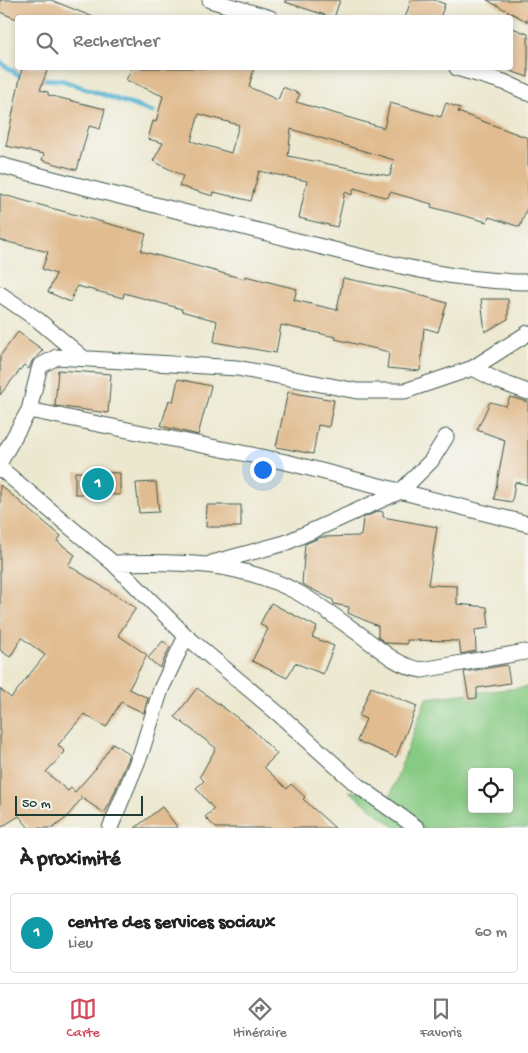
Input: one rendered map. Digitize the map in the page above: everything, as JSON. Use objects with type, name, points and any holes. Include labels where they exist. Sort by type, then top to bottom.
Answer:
[{"type":"street","points":[[210,0],[260,15]]},
{"type":"street","points":[[464,70],[504,82],[528,92]]},
{"type":"street","points":[[0,165],[350,253],[472,279],[492,282],[528,282]]},
{"type":"street","points":[[0,294],[38,320],[82,357]]},
{"type":"street","points":[[0,462],[29,410],[40,366],[57,357],[82,357],[237,368],[357,391],[405,391],[473,368],[528,333]]},
{"type":"street","points":[[473,368],[498,381],[528,392]]},
{"type":"street","points":[[29,410],[286,462],[528,524]]},
{"type":"street","points":[[204,565],[285,543],[401,491],[431,461],[446,437]]},
{"type":"street","points":[[0,468],[113,563],[186,636],[281,716],[357,785],[417,828]]},
{"type":"street","points":[[113,563],[172,562],[240,569],[294,590],[390,658],[408,668],[422,670],[525,652]]},
{"type":"street","points":[[110,828],[141,753],[161,689],[186,636]]},
{"type":"green space","points":[[528,687],[528,828],[396,828],[349,791],[389,799],[426,698]]},
{"type":"building","points":[[0,0],[51,0],[88,15],[15,15],[14,18],[0,12]]},
{"type":"building","points":[[285,0],[340,0],[335,15],[325,15],[285,2]]},
{"type":"building","points":[[411,0],[434,0],[445,4],[441,15],[406,15]]},
{"type":"building","points":[[487,0],[528,0],[528,22]]},
{"type":"building","points":[[513,28],[528,34],[528,77],[510,71],[513,70]]},
{"type":"building","points":[[22,70],[47,70],[40,90],[48,92],[48,95],[105,109],[100,129],[89,126],[77,170],[42,160],[44,154],[6,146]]},
{"type":"building","points":[[131,70],[253,70],[249,87],[278,100],[283,87],[300,94],[296,102],[384,128],[390,103],[441,117],[446,103],[460,108],[458,112],[528,138],[528,205],[520,227],[489,217],[487,222],[431,207],[432,204],[390,192],[388,198],[354,188],[352,195],[345,192],[337,227],[299,218],[307,181],[259,171],[251,201],[214,192],[213,196],[179,186],[183,176],[153,161],[163,143],[148,139],[153,121],[156,122],[163,96],[126,80]],"holes":[[[199,114],[239,125],[231,153],[191,141]],[[291,129],[394,160],[390,176],[288,156]]]},
{"type":"building","points":[[0,194],[146,234],[141,251],[244,279],[245,276],[297,289],[294,300],[337,310],[343,278],[402,290],[447,303],[438,332],[424,328],[420,371],[387,368],[389,352],[335,339],[336,337],[281,325],[276,353],[214,342],[217,321],[181,311],[182,309],[124,293],[123,298],[77,286],[70,302],[48,292],[56,274],[42,269],[48,252],[0,240]]},
{"type":"building","points":[[481,299],[508,299],[508,319],[485,332]]},
{"type":"building","points":[[18,332],[43,350],[32,361],[29,369],[24,365],[0,395],[0,356]]},
{"type":"building","points":[[58,370],[111,374],[108,413],[55,406]]},
{"type":"building","points":[[178,379],[211,386],[198,435],[161,426],[169,400],[173,402]]},
{"type":"building","points":[[288,392],[334,400],[329,427],[318,425],[313,454],[276,447]]},
{"type":"building","points":[[510,397],[528,402],[528,485],[515,482],[512,502],[494,499],[505,440],[477,430],[490,402],[506,406]]},
{"type":"building","points":[[75,472],[120,473],[120,495],[75,494]]},
{"type":"building","points":[[156,482],[159,512],[139,513],[136,483]]},
{"type":"building","points":[[0,485],[61,536],[57,541],[75,555],[68,565],[136,608],[118,635],[147,655],[129,689],[148,698],[144,713],[121,702],[106,727],[84,714],[58,745],[65,752],[46,772],[68,791],[71,788],[75,792],[96,768],[113,743],[130,755],[109,805],[104,813],[82,798],[66,818],[53,828],[29,828],[19,816],[0,828],[0,689],[11,698],[45,655],[22,638],[10,657],[0,650]]},
{"type":"building","points":[[207,505],[241,505],[241,527],[206,527]]},
{"type":"building","points":[[379,511],[383,512],[383,517],[437,527],[428,585],[457,586],[457,604],[487,607],[489,628],[475,630],[476,651],[461,654],[459,641],[407,640],[407,644],[386,643],[378,637],[378,626],[348,613],[349,607],[334,604],[333,600],[302,584],[305,544],[322,537],[361,536],[363,518]]},
{"type":"building","points":[[271,603],[317,627],[312,637],[334,646],[323,674],[295,663],[287,678],[252,661],[268,629],[260,624]]},
{"type":"building","points":[[163,641],[170,647],[160,668],[148,658]]},
{"type":"building","points":[[507,665],[510,683],[477,688],[477,698],[469,699],[464,672]]},
{"type":"building","points":[[371,687],[417,706],[396,757],[357,741],[366,719],[359,716]]},
{"type":"building","points":[[197,688],[251,728],[277,754],[264,767],[287,789],[291,784],[305,797],[303,799],[335,828],[216,828],[205,817],[214,809],[196,788],[204,781],[200,776],[216,748],[175,717]]},
{"type":"building","points":[[162,807],[178,828],[135,828]]},
{"type":"waterway","points":[[0,62],[17,74],[26,76]]},
{"type":"waterway","points":[[39,79],[61,80],[153,112]]},
{"type":"place","name":"centre des services sociaux","points":[[98,484]]}]
